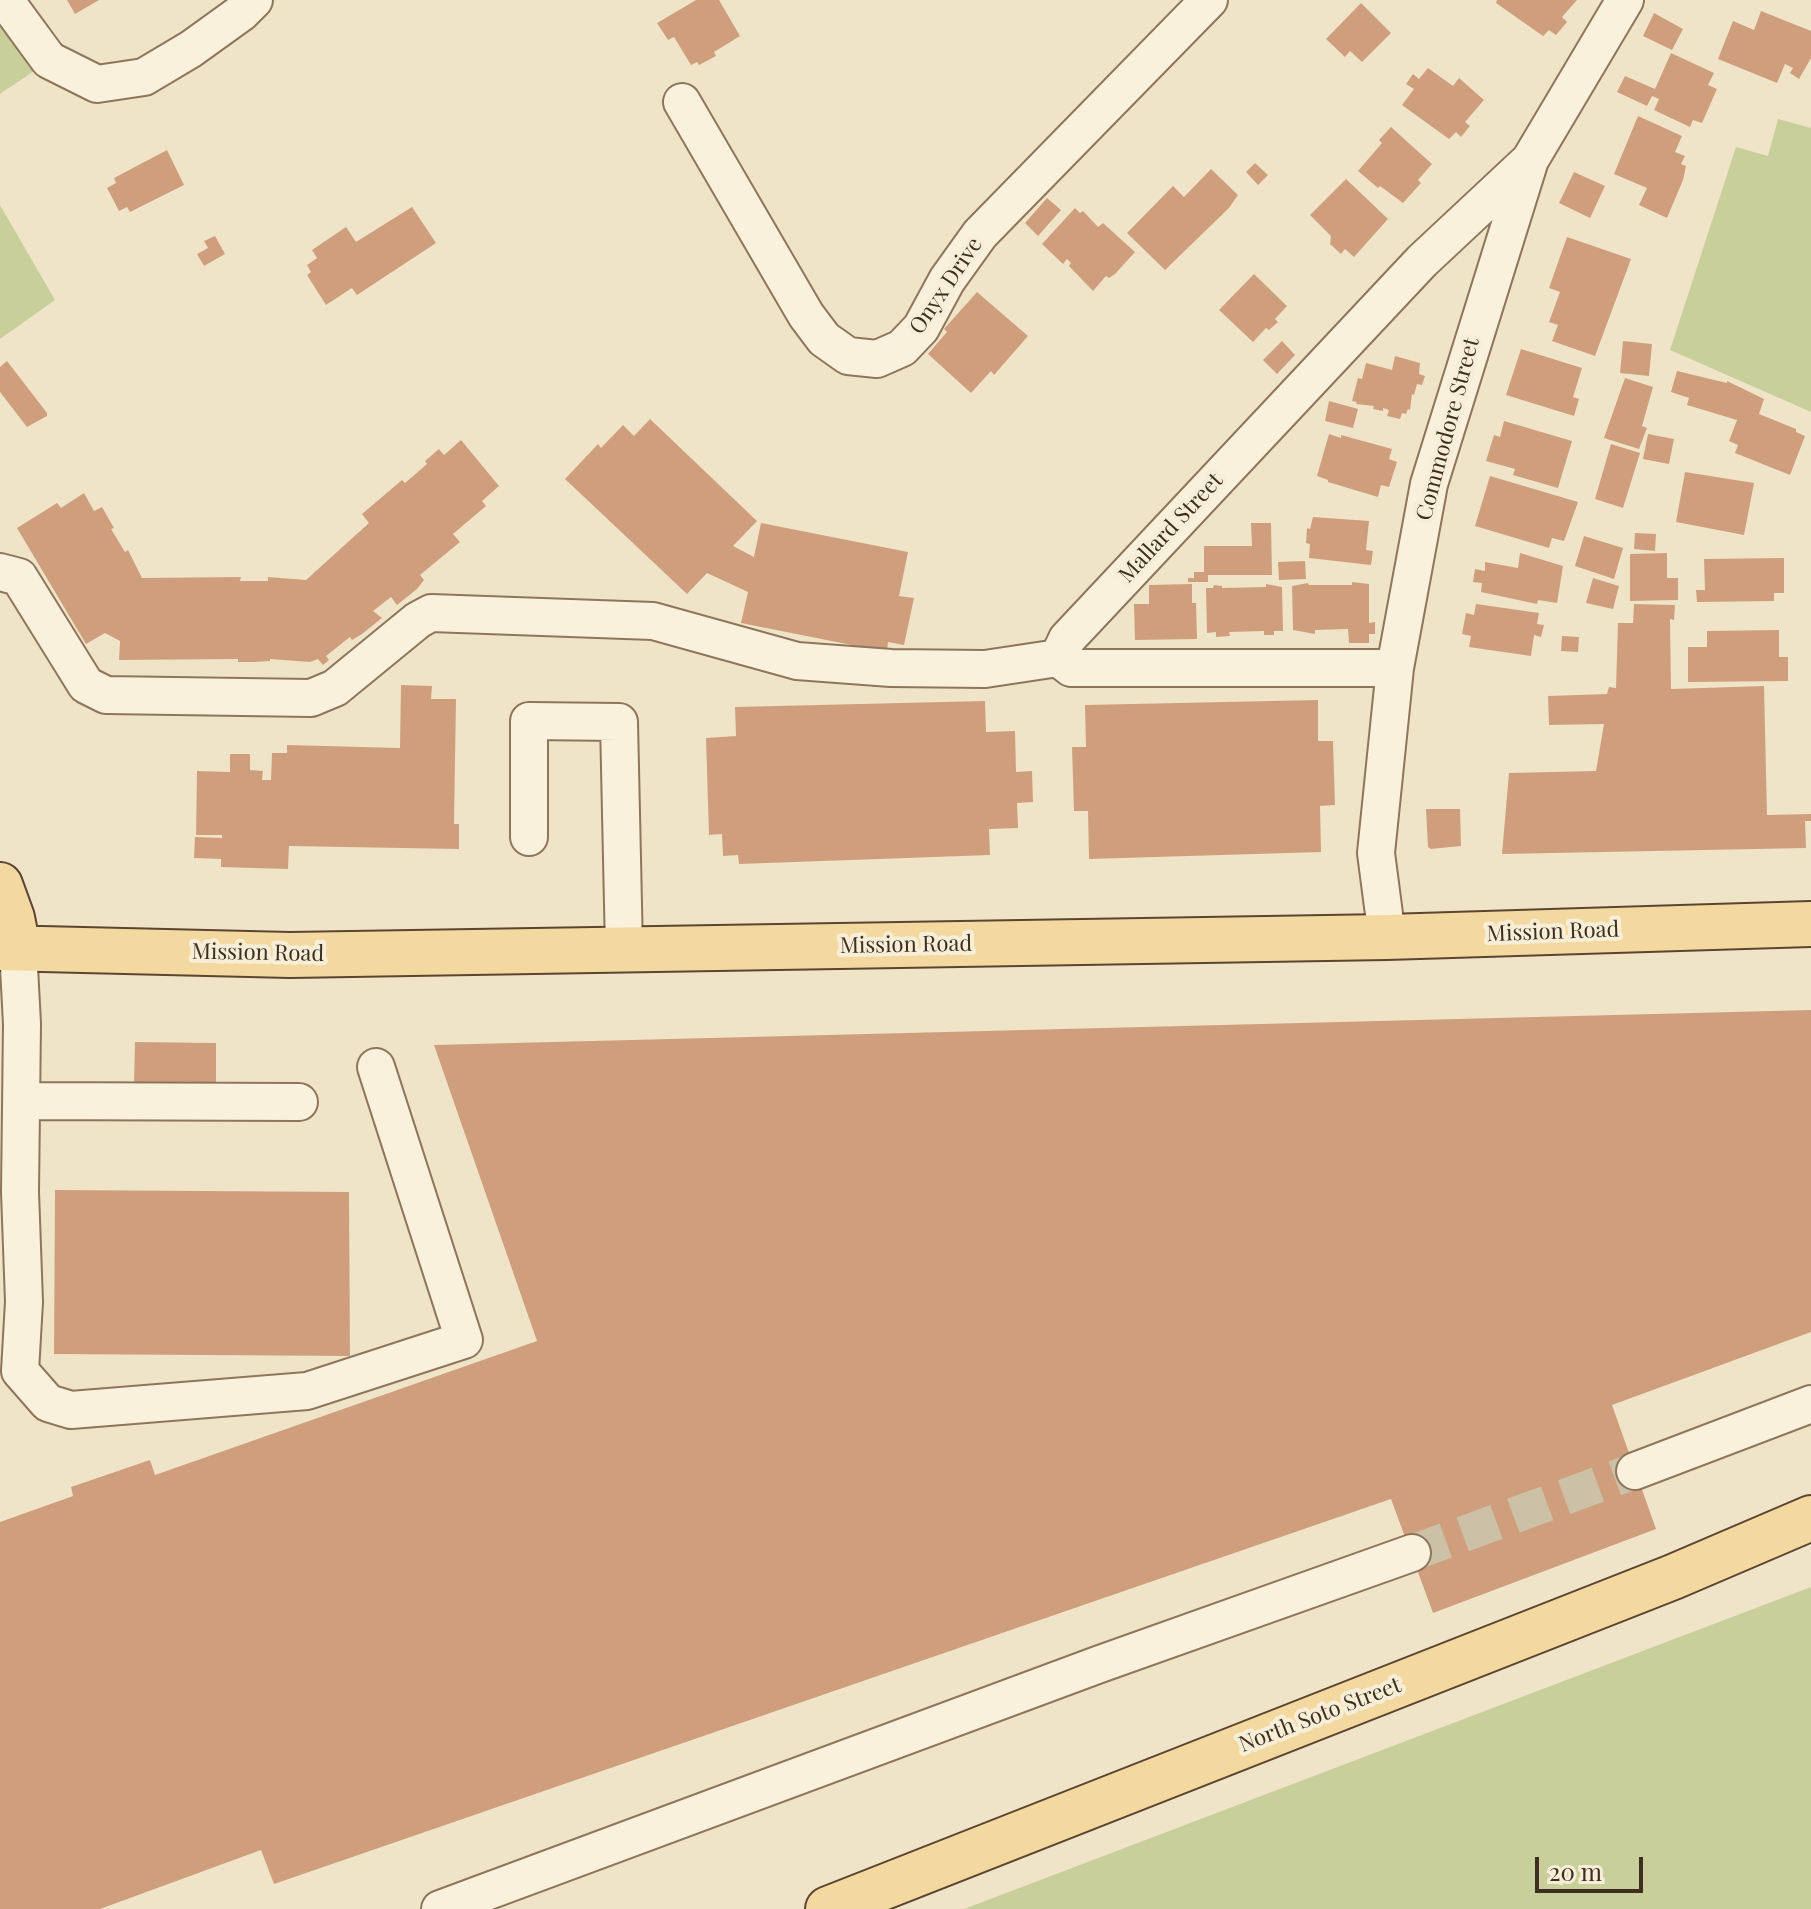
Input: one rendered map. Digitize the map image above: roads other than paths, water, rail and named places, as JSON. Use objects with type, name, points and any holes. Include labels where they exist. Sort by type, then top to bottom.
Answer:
[{"type":"main road","points":[[0,885],[12,918],[9,948]]},
{"type":"main road","name":"Mission Road","points":[[9,948],[290,955],[1387,937],[1811,924]]},
{"type":"main road","name":"North Soto Street","points":[[828,1909],[1673,1577],[1811,1518]]},
{"type":"street","points":[[5,0],[49,60],[97,84],[144,77],[191,49],[254,0]]},
{"type":"street","name":"Onyx Drive","points":[[682,102],[806,315],[824,339],[848,356],[877,359],[902,348],[921,328],[947,280],[980,234],[1209,0]]},
{"type":"street","name":"Commodore Street","points":[[1387,937],[1376,853],[1395,668],[1429,484],[1530,160],[1625,0]]},
{"type":"street","name":"Mallard Street","points":[[1058,658],[1067,639],[1422,261],[1530,160]]},
{"type":"street","points":[[0,572],[19,577],[86,685],[106,695],[311,698],[335,688],[418,620],[431,613],[653,621],[797,661],[891,668],[985,669],[1058,658],[1071,668],[1395,668]]},
{"type":"street","points":[[529,837],[529,721],[619,722],[624,950]]},
{"type":"street","points":[[9,948],[23,1101],[20,1192],[24,1302],[20,1371],[48,1403],[71,1410],[307,1391],[464,1340],[376,1067]]},
{"type":"street","points":[[23,1101],[299,1102]]},
{"type":"street","points":[[1635,1471],[1811,1404]]},
{"type":"street","points":[[440,1909],[1100,1664],[1412,1553]]},
{"type":"tunnel","points":[[1412,1553],[1635,1471]]}]
